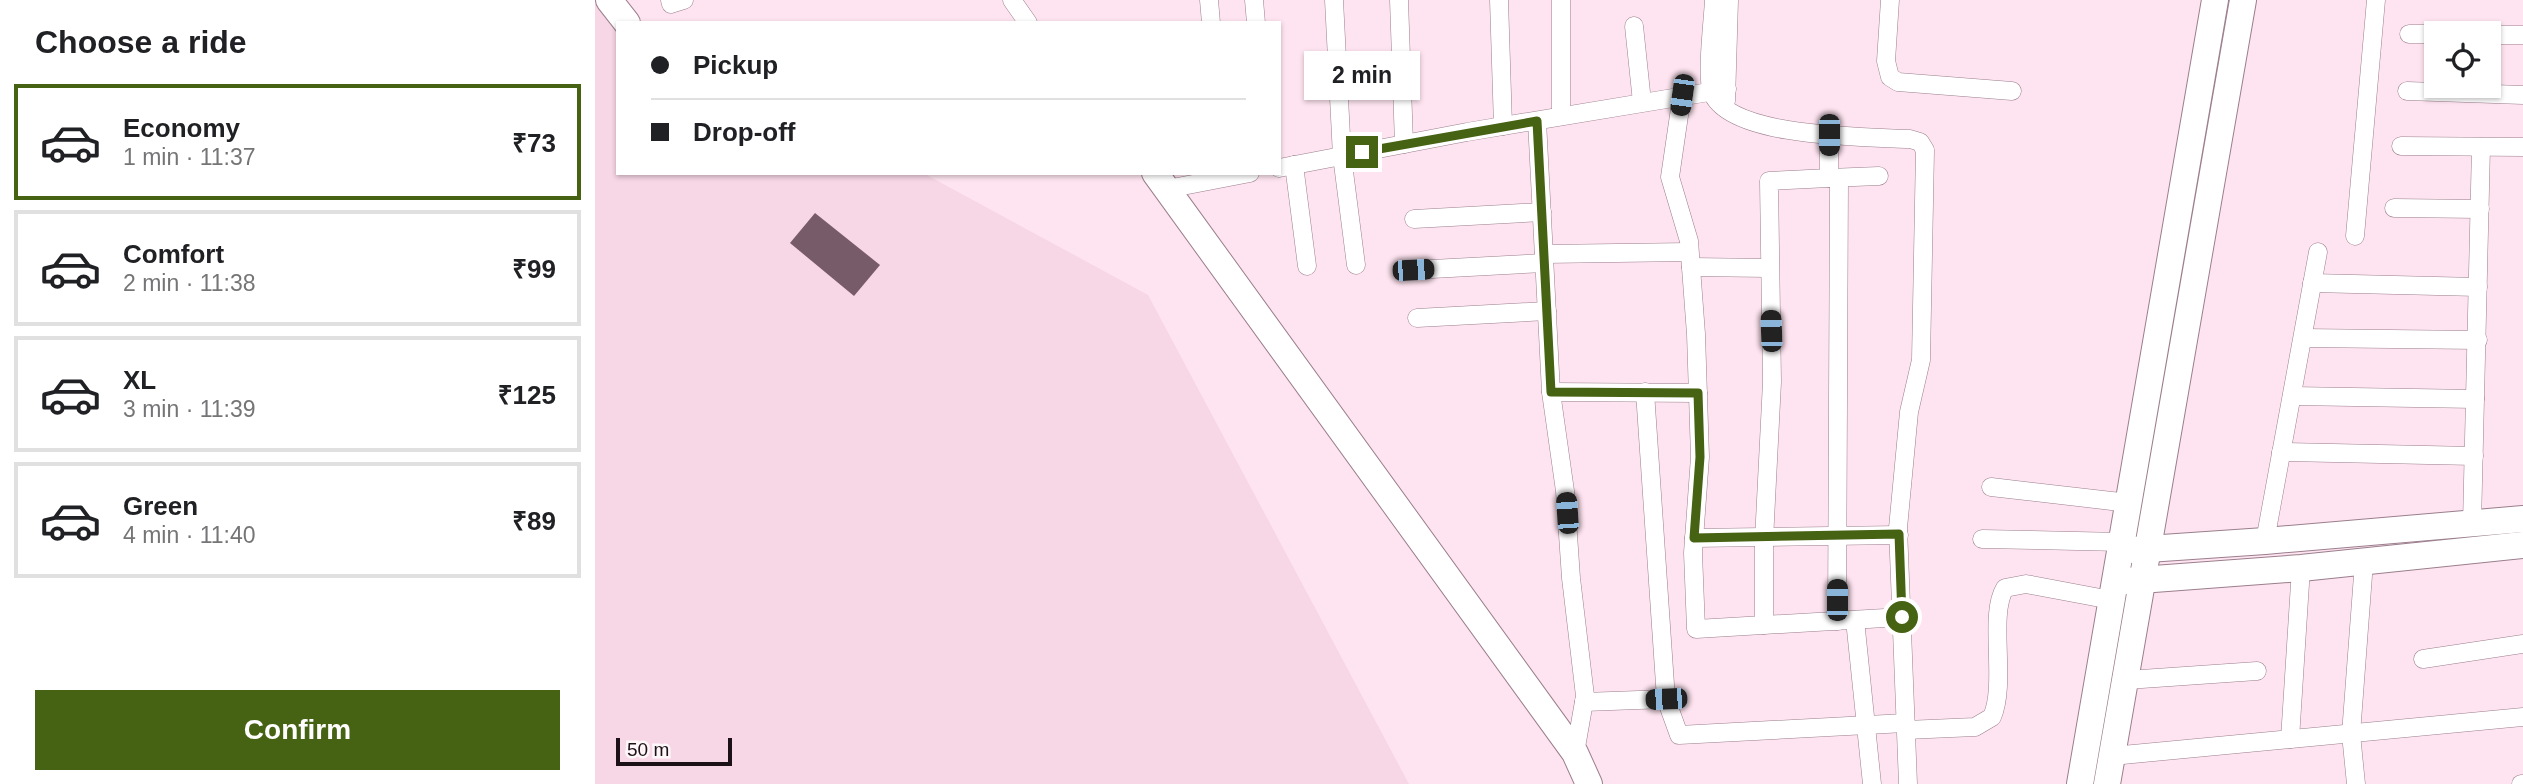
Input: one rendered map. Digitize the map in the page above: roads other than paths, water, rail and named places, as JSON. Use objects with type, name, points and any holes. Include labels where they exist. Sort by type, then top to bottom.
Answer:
[{"type":"main road","points":[[609,0],[625,21]]},
{"type":"main road","points":[[2107,784],[2143,580],[2130,547],[2129,503],[2215,0]]},
{"type":"main road","points":[[2080,784],[2113,591],[2130,547],[2243,0]]},
{"type":"main road","points":[[1161,181],[1575,753],[1589,784]]},
{"type":"main road","points":[[2130,547],[2265,541],[2523,519]]},
{"type":"main road","points":[[2113,591],[2143,580],[2301,568],[2523,545]]},
{"type":"street","points":[[670,0],[671,4],[684,0]]},
{"type":"street","points":[[1012,0],[1027,21]]},
{"type":"street","points":[[1209,0],[1211,21]]},
{"type":"street","points":[[1254,0],[1256,21]]},
{"type":"street","points":[[1334,0],[1342,156],[1356,265]]},
{"type":"street","points":[[1399,0],[1404,144]]},
{"type":"street","points":[[1499,0],[1503,126]]},
{"type":"street","points":[[1561,0],[1561,117]]},
{"type":"street","points":[[1714,0],[1719,90],[1725,111],[1761,124],[1829,135],[1910,139],[1920,142],[1926,158],[1921,360],[1909,412],[1899,534],[1908,784]]},
{"type":"street","points":[[1719,90],[1729,0]]},
{"type":"street","points":[[1891,0],[1886,61],[1890,77],[1898,82],[2012,91]]},
{"type":"street","points":[[2354,236],[2376,0]]},
{"type":"street","points":[[1634,26],[1642,102]]},
{"type":"street","points":[[2409,34],[2424,34]]},
{"type":"street","points":[[2501,35],[2523,35]]},
{"type":"street","points":[[1307,266],[1286,166],[1719,90]]},
{"type":"street","points":[[2407,91],[2523,95]]},
{"type":"street","points":[[1682,95],[1670,177],[1690,259],[1698,393],[1700,457],[1694,538],[1696,629],[1902,617]]},
{"type":"street","points":[[1537,121],[1551,392],[1565,491],[1584,702],[1575,753]]},
{"type":"street","points":[[1829,135],[1834,178],[1837,536],[1846,620],[1865,725],[1872,784]]},
{"type":"street","points":[[2401,146],[2523,147]]},
{"type":"street","points":[[2472,524],[2481,147]]},
{"type":"street","points":[[1161,181],[1221,176]]},
{"type":"street","points":[[1764,625],[1772,382],[1769,181],[1879,176]]},
{"type":"street","points":[[2394,208],[2480,209]]},
{"type":"street","points":[[1414,219],[1542,212]]},
{"type":"street","points":[[2265,541],[2318,252]]},
{"type":"street","points":[[1413,270],[1544,259],[1690,259],[1769,268]]},
{"type":"street","points":[[2312,283],[2478,287]]},
{"type":"street","points":[[1417,318],[1547,311]]},
{"type":"street","points":[[2303,338],[2478,340]]},
{"type":"street","points":[[1551,392],[1698,393]]},
{"type":"street","points":[[1645,393],[1666,699],[1678,735],[1865,725],[1975,727],[1992,717],[1997,695],[2000,603],[2005,588],[2026,584],[2113,591]]},
{"type":"street","points":[[2292,396],[2475,399]]},
{"type":"street","points":[[2281,452],[2474,456]]},
{"type":"street","points":[[1991,487],[2129,503]]},
{"type":"street","points":[[1694,538],[1899,534]]},
{"type":"street","points":[[1982,539],[2130,547]]},
{"type":"street","points":[[2356,784],[2351,734],[2364,562]]},
{"type":"street","points":[[2290,739],[2301,568]]},
{"type":"street","points":[[2423,660],[2523,644]]},
{"type":"street","points":[[2127,680],[2257,671]]},
{"type":"street","points":[[1584,702],[1666,699]]},
{"type":"street","points":[[2112,756],[2523,717]]}]
